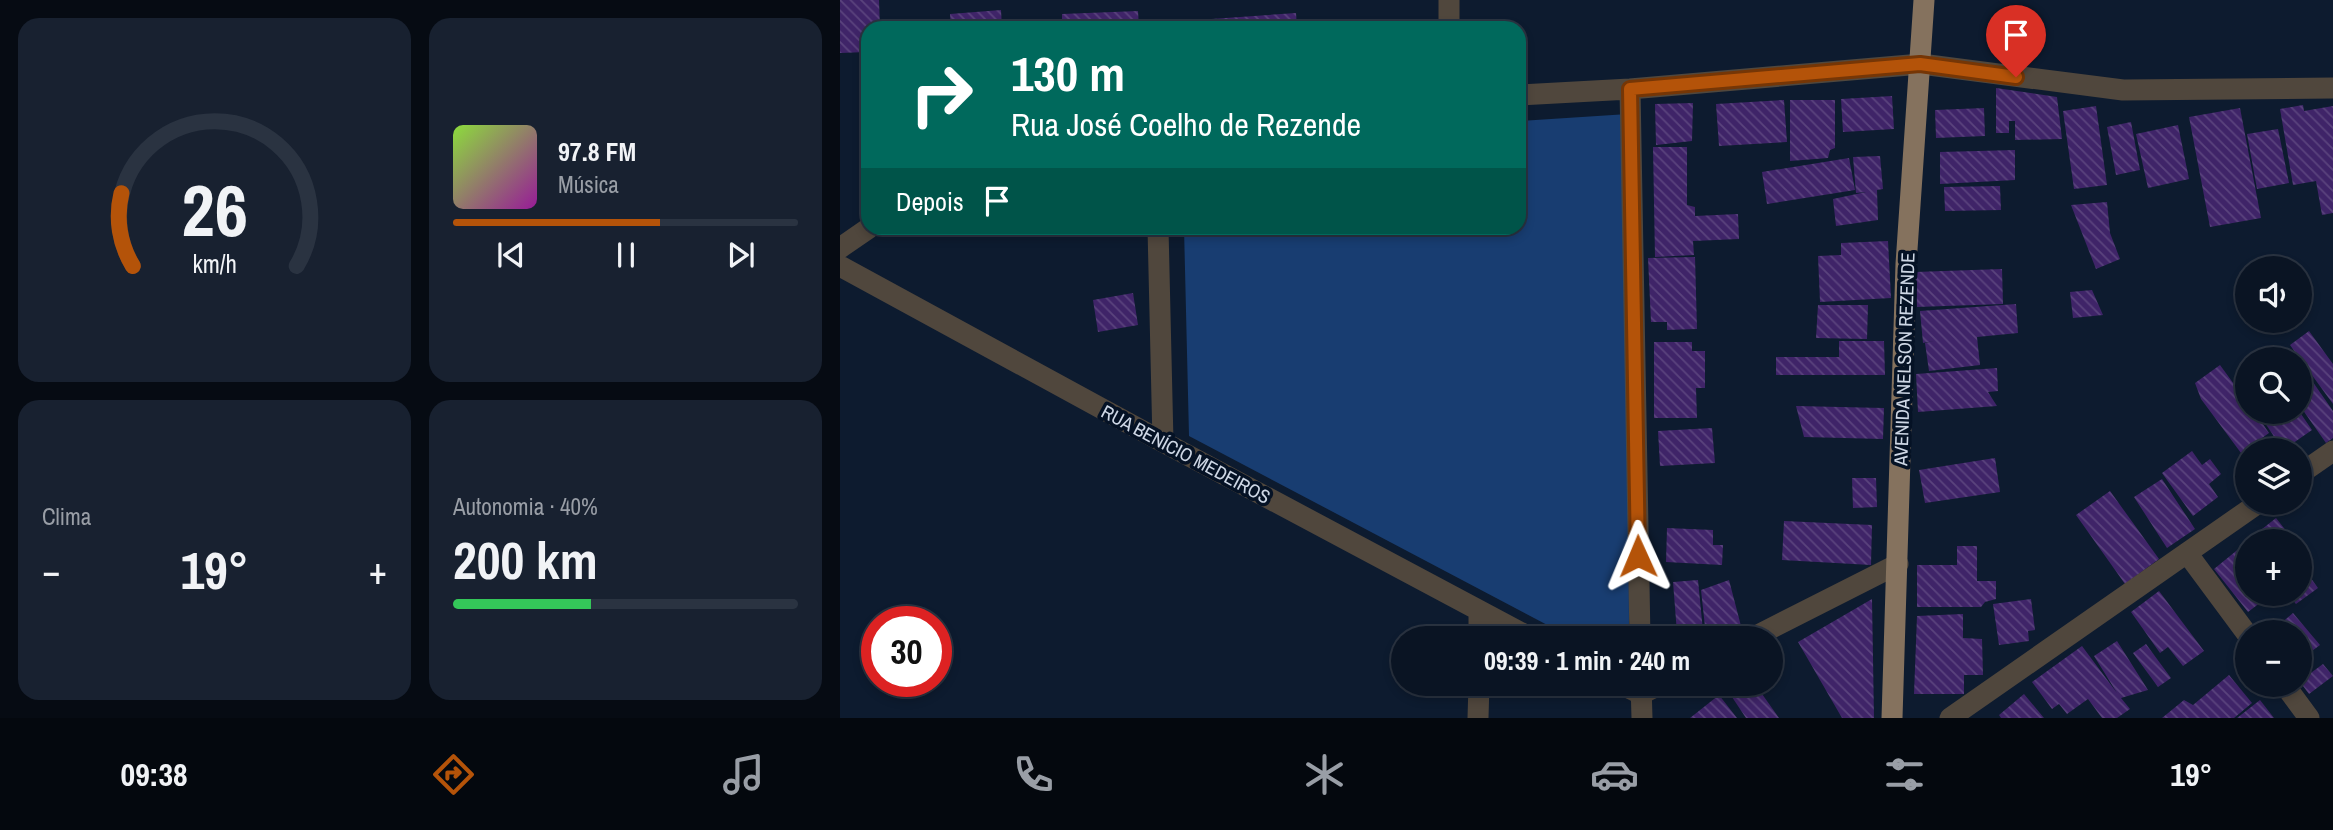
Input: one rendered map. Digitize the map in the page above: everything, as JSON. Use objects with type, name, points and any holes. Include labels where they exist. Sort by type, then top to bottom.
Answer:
[{"type":"main road","name":"AVENIDA NELSON REZENDE","points":[[1892,718],[1906,264],[1924,0]]},
{"type":"street","points":[[1449,0],[1449,21]]},
{"type":"street","points":[[1526,95],[1630,89],[1920,64],[2123,90],[2333,88]]},
{"type":"street","points":[[1630,89],[1640,626]]},
{"type":"street","points":[[840,248],[861,234]]},
{"type":"street","points":[[1158,235],[1163,442]]},
{"type":"street","name":"RUA BENÍCIO MEDEIROS","points":[[840,265],[1163,442],[1508,626]]},
{"type":"street","points":[[2312,466],[2333,451]]},
{"type":"street","points":[[1950,718],[2241,515]]},
{"type":"street","points":[[2187,553],[2237,620]]},
{"type":"street","points":[[1776,626],[1898,564]]},
{"type":"street","points":[[1479,611],[1479,626]]},
{"type":"street","points":[[1478,718],[1479,696]]},
{"type":"street","points":[[1641,696],[1642,718]]},
{"type":"street","points":[[2294,697],[2309,718]]},
{"type":"shaded area","points":[[1628,114],[1629,626],[1549,626],[1189,436],[1184,235],[1526,235],[1526,121]]},
{"type":"building","points":[[840,0],[879,0],[880,21],[861,21],[861,52],[840,53]]},
{"type":"building","points":[[1001,10],[1002,21],[950,21],[950,14]]},
{"type":"building","points":[[1138,11],[1139,21],[1062,21],[1062,14]]},
{"type":"building","points":[[1296,13],[1297,21],[1183,21]]},
{"type":"building","points":[[1996,88],[2057,97],[2062,139],[2015,140],[2015,121],[2009,121],[2009,133],[1996,133]]},
{"type":"building","points":[[1892,96],[1894,129],[1843,132],[1841,99]]},
{"type":"building","points":[[1784,100],[1787,142],[1719,146],[1716,104]]},
{"type":"building","points":[[1790,100],[1835,100],[1835,148],[1830,150],[1828,158],[1790,161]]},
{"type":"building","points":[[1693,103],[1692,141],[1656,145],[1655,104]]},
{"type":"building","points":[[2303,105],[2304,111],[2333,106],[2333,213],[2322,215],[2316,181],[2293,185],[2280,109]]},
{"type":"building","points":[[2096,106],[2107,185],[2074,189],[2063,111]]},
{"type":"building","points":[[1984,108],[1985,136],[1936,138],[1935,110]]},
{"type":"building","points":[[2240,108],[2261,218],[2210,227],[2189,117]]},
{"type":"building","points":[[2131,122],[2140,170],[2116,175],[2107,127]]},
{"type":"building","points":[[2178,125],[2189,179],[2148,188],[2136,134]]},
{"type":"building","points":[[2278,129],[2289,183],[2257,189],[2247,134]]},
{"type":"building","points":[[1653,147],[1687,147],[1687,205],[1695,207],[1695,216],[1738,214],[1739,239],[1693,241],[1694,255],[1655,257]]},
{"type":"building","points":[[2015,150],[2015,180],[1940,184],[1940,152]]},
{"type":"building","points":[[1880,156],[1883,189],[1877,190],[1878,220],[1836,226],[1833,199],[1866,192],[1856,193],[1853,157]]},
{"type":"building","points":[[1849,158],[1855,190],[1767,204],[1762,172]]},
{"type":"building","points":[[2000,186],[2001,210],[1945,211],[1944,187]]},
{"type":"building","points":[[2107,202],[2110,233],[2120,259],[2096,269],[2071,205]]},
{"type":"building","points":[[1888,241],[1891,298],[1820,302],[1818,256],[1841,255],[1841,243]]},
{"type":"building","points":[[1695,257],[1697,329],[1667,330],[1667,322],[1651,322],[1648,258]]},
{"type":"building","points":[[2002,269],[2003,304],[1917,307],[1915,272]]},
{"type":"building","points":[[2092,290],[2103,315],[2073,318],[2070,292]]},
{"type":"building","points":[[1133,293],[1138,325],[1098,332],[1093,300]]},
{"type":"building","points":[[2016,304],[2018,333],[1977,337],[1980,365],[1929,371],[1925,343],[1934,341],[1923,343],[1920,311]]},
{"type":"building","points":[[1818,305],[1868,305],[1867,339],[1816,338]]},
{"type":"building","points":[[2306,333],[2310,333],[2333,364],[2333,404],[2312,375],[2312,347],[2290,345]]},
{"type":"building","points":[[1839,341],[1884,341],[1885,375],[1776,375],[1776,357],[1839,357]]},
{"type":"building","points":[[1654,342],[1692,342],[1692,351],[1705,351],[1705,388],[1696,388],[1697,418],[1654,418]]},
{"type":"building","points":[[2220,365],[2235,386],[2235,424],[2263,424],[2269,433],[2262,438],[2235,438],[2235,445],[2201,399],[2195,383]]},
{"type":"building","points":[[1997,368],[1998,391],[1988,392],[1997,406],[1918,412],[1916,374]]},
{"type":"building","points":[[2312,381],[2333,411],[2333,438],[2326,443],[2312,423]]},
{"type":"building","points":[[1796,406],[1884,408],[1883,439],[1804,437]]},
{"type":"building","points":[[2266,424],[2308,424],[2312,430],[2300,438],[2275,438]]},
{"type":"building","points":[[1712,428],[1715,463],[1660,466],[1658,431]]},
{"type":"building","points":[[2192,451],[2202,465],[2210,459],[2221,474],[2209,484],[2218,497],[2193,516],[2162,473]]},
{"type":"building","points":[[1995,458],[2000,492],[1925,503],[1919,470]]},
{"type":"building","points":[[1852,478],[1876,478],[1877,507],[1853,508]]},
{"type":"building","points":[[2162,479],[2195,529],[2167,548],[2134,497]]},
{"type":"building","points":[[2110,491],[2159,559],[2125,584],[2076,515]]},
{"type":"building","points":[[2276,518],[2285,529],[2262,529]]},
{"type":"building","points":[[1784,521],[1872,525],[1871,565],[1782,560]]},
{"type":"building","points":[[1667,528],[1713,530],[1713,545],[1723,545],[1722,565],[1666,562]]},
{"type":"building","points":[[1957,546],[1977,546],[1977,581],[1996,581],[1996,599],[1985,602],[1981,607],[1917,607],[1917,565],[1957,565]]},
{"type":"building","points":[[2235,552],[2235,596],[2214,569]]},
{"type":"building","points":[[1698,580],[1703,626],[1676,626],[1673,582]]},
{"type":"building","points":[[1729,580],[1741,626],[1705,626],[1701,590]]},
{"type":"building","points":[[2312,580],[2318,588],[2312,592]]},
{"type":"building","points":[[2159,591],[2204,651],[2183,666],[2168,647],[2160,653],[2131,612]]},
{"type":"building","points":[[1872,599],[1874,718],[1842,718],[1798,642]]},
{"type":"building","points":[[2031,599],[2035,630],[2028,631],[2029,641],[1999,645],[1993,604]]},
{"type":"building","points":[[2243,606],[2256,606],[2248,612]]},
{"type":"building","points":[[2293,613],[2299,620],[2285,620]]},
{"type":"building","points":[[1963,614],[1963,638],[1982,639],[1983,675],[1964,675],[1964,694],[1914,694],[1917,616]]},
{"type":"building","points":[[2312,636],[2320,645],[2312,651]]},
{"type":"building","points":[[2117,641],[2148,690],[2121,698],[2130,709],[2117,718],[2102,718],[2088,699],[2067,714],[2059,704],[2052,709],[2032,682],[2082,646],[2117,693],[2094,656]]},
{"type":"building","points":[[2146,644],[2171,678],[2158,687],[2133,653]]},
{"type":"building","points":[[2323,664],[2333,676],[2312,692],[2312,672]]},
{"type":"building","points":[[2229,675],[2235,682],[2235,697],[2247,697],[2252,703],[2234,718],[2162,718],[2184,700],[2193,705]]},
{"type":"building","points":[[2024,694],[2044,718],[2001,718],[1999,715]]},
{"type":"building","points":[[1720,696],[1737,718],[1690,718]]},
{"type":"building","points":[[1731,696],[1763,696],[1779,718],[1746,718]]},
{"type":"building","points":[[2260,700],[2274,718],[2237,718]]},
{"type":"route","points":[[1638,556],[1630,89],[1920,64],[2016,77]]}]
